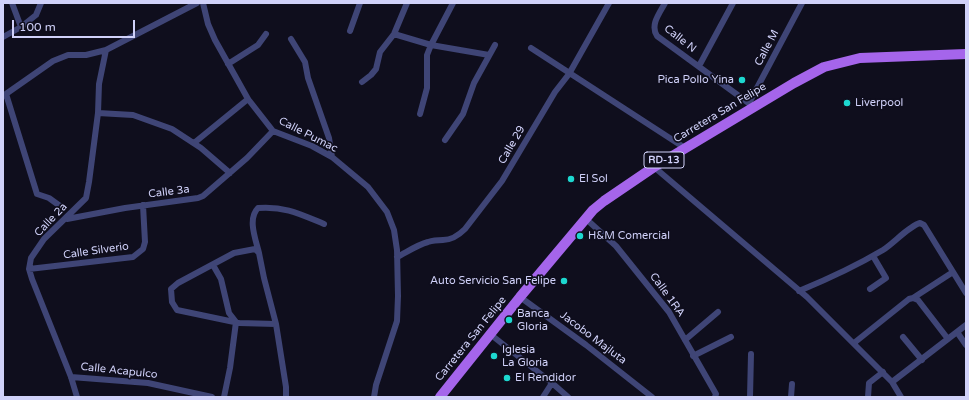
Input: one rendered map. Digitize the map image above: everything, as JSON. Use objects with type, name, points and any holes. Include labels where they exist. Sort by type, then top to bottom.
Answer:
[{"type":"main road","name":"Carretera San Felipe","points":[[440,397],[585,218],[604,200],[654,167],[752,105],[824,67],[867,58],[966,54]]},
{"type":"street","points":[[12,3],[21,27]]},
{"type":"street","points":[[3,37],[21,27],[36,15],[41,3]]},
{"type":"street","points":[[60,206],[49,198],[37,194],[5,95],[53,61],[68,55],[86,55],[106,50],[197,3]]},
{"type":"street","name":"Calle Pumac","points":[[203,3],[208,24],[228,64],[248,100],[273,130],[312,146],[332,157],[368,187],[387,212],[394,230],[397,257],[398,296],[396,321],[376,385],[374,397]]},
{"type":"street","points":[[350,31],[360,3]]},
{"type":"street","points":[[362,82],[376,69],[380,52],[394,34],[406,3]]},
{"type":"street","points":[[420,114],[427,88],[427,55],[453,3]]},
{"type":"street","name":"Calle 29","points":[[397,257],[426,242],[437,239],[443,240],[451,238],[458,235],[465,229],[502,181],[555,92],[569,74],[609,3]]},
{"type":"street","name":"Calle N","points":[[665,3],[656,21],[655,32],[657,36],[752,105]]},
{"type":"street","name":"Calle N","points":[[699,66],[733,3]]},
{"type":"street","name":"Calle M","points":[[752,105],[802,3]]},
{"type":"street","points":[[228,64],[258,45],[266,34]]},
{"type":"street","points":[[394,34],[431,45],[489,55]]},
{"type":"street","points":[[291,39],[305,62],[308,78],[329,138],[332,157]]},
{"type":"street","points":[[445,140],[463,114],[474,83],[495,44]]},
{"type":"street","points":[[531,48],[685,148]]},
{"type":"street","name":"Calle 2a","points":[[29,269],[31,258],[44,239],[86,198],[98,113],[99,84],[106,50]]},
{"type":"street","points":[[194,143],[248,100]]},
{"type":"street","points":[[98,113],[133,116],[172,129],[194,143],[230,173]]},
{"type":"street","name":"Calle 3a","points":[[66,219],[203,196],[247,158],[273,130]]},
{"type":"street","points":[[654,167],[799,291],[883,372],[892,382],[901,397]]},
{"type":"street","name":"Calle Silverio","points":[[29,269],[133,257],[143,249],[145,242],[143,205]]},
{"type":"street","points":[[286,397],[286,387],[276,324],[252,222],[253,215],[258,208],[272,207],[288,209],[324,224]]},
{"type":"street","name":"Calle 1RA","points":[[585,218],[616,246],[670,312],[693,356],[716,394],[716,397]]},
{"type":"street","points":[[799,291],[844,272],[873,256],[894,243],[920,222],[924,225],[966,294]]},
{"type":"street","points":[[259,253],[255,249],[234,253],[178,283],[171,289],[172,302],[177,310],[236,322],[276,324]]},
{"type":"street","points":[[870,289],[886,278],[873,256]]},
{"type":"street","points":[[214,265],[221,279],[229,314],[236,322],[230,368],[224,397]]},
{"type":"street","points":[[29,269],[71,376],[76,397]]},
{"type":"street","points":[[854,344],[909,299],[914,298],[953,272]]},
{"type":"street","name":"Jacobo Majluta","points":[[520,297],[586,345],[652,397]]},
{"type":"street","points":[[914,298],[918,300],[948,340]]},
{"type":"street","points":[[685,340],[718,312]]},
{"type":"street","points":[[892,382],[966,325]]},
{"type":"street","points":[[957,332],[966,344]]},
{"type":"street","points":[[490,334],[568,397]]},
{"type":"street","points":[[693,356],[731,337]]},
{"type":"street","points":[[903,337],[922,360]]},
{"type":"street","points":[[750,354],[750,397]]},
{"type":"street","points":[[868,397],[868,383],[883,372]]},
{"type":"street","name":"Calle Acapulco","points":[[71,376],[148,383],[212,397]]},
{"type":"street","points":[[543,397],[552,383]]},
{"type":"street","points":[[791,397],[792,384]]},
{"type":"place","name":"Pica Pollo Yina","points":[[742,80]]},
{"type":"place","name":"Liverpool","points":[[847,103]]},
{"type":"place","name":"El Sol","points":[[571,179]]},
{"type":"place","name":"H&M Comercial","points":[[580,236]]},
{"type":"place","name":"Auto Servicio San Felipe","points":[[564,281]]},
{"type":"place","name":"Banca Gloria","points":[[509,320]]},
{"type":"place","name":"Iglesia La Gloria","points":[[494,356]]},
{"type":"place","name":"El Rendidor","points":[[507,378]]}]
